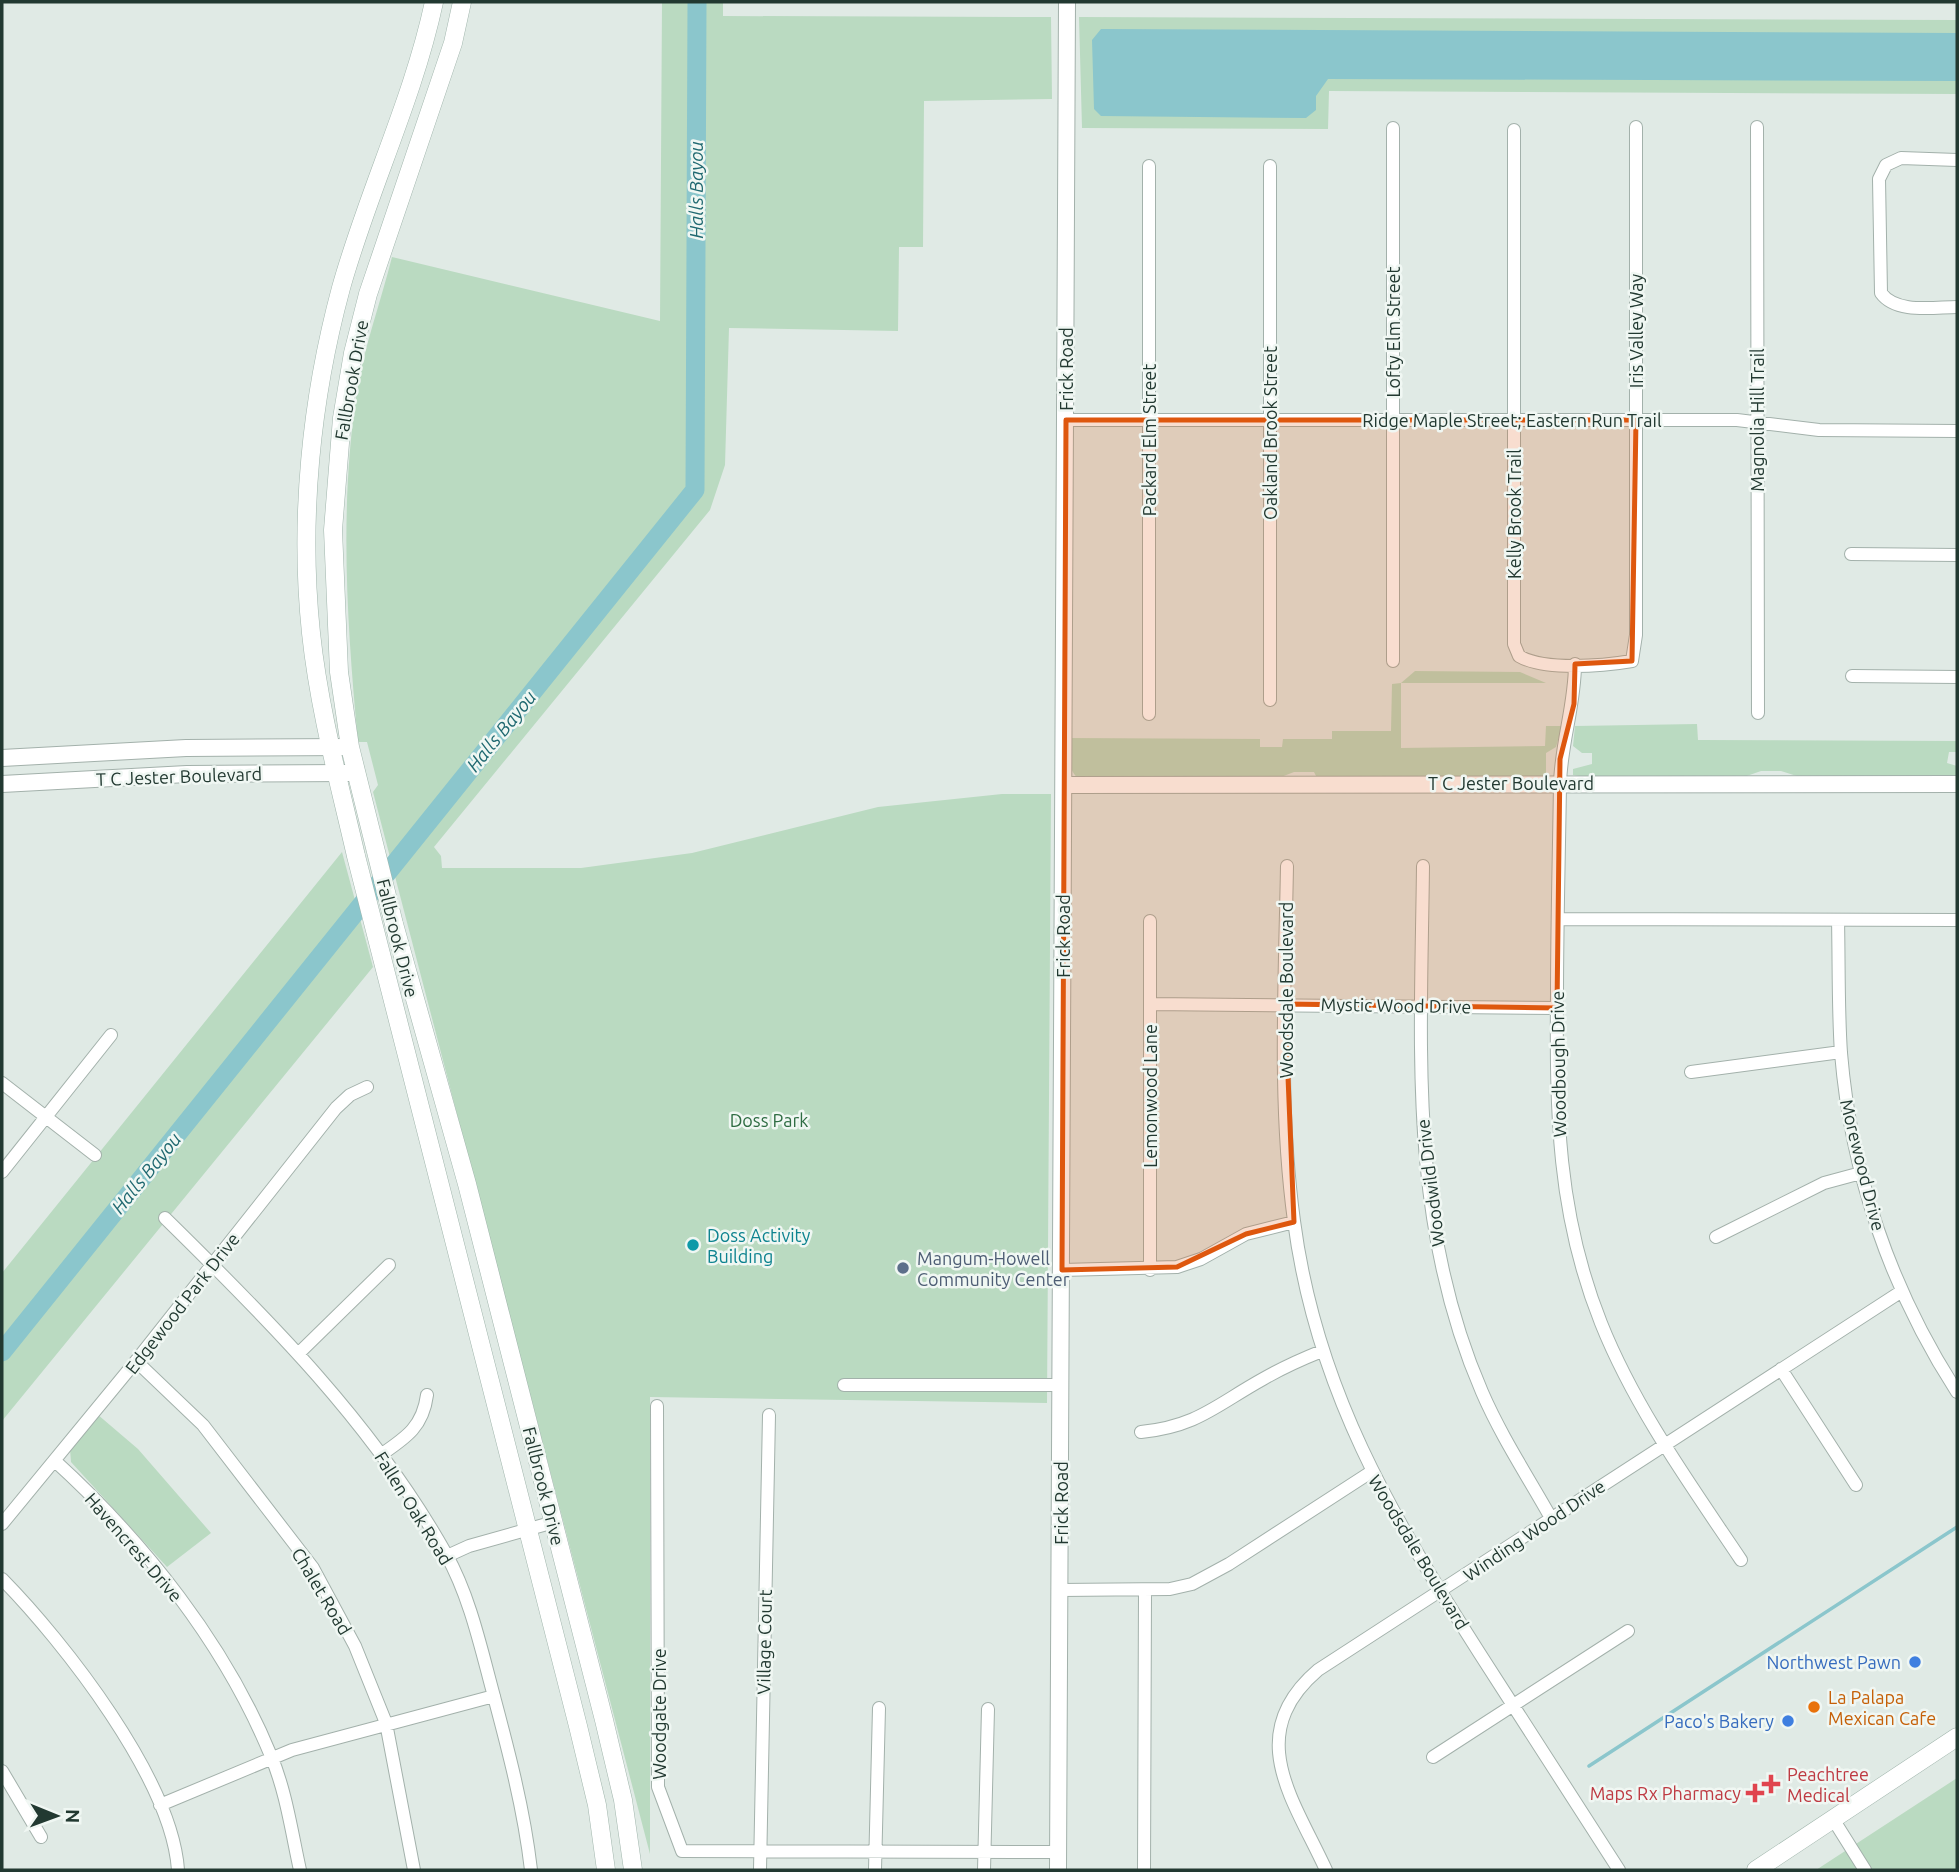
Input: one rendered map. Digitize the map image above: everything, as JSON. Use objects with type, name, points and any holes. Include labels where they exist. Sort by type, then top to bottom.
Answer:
[{"type":"main road","name":"Fallbrook Drive","points":[[434,2],[405,108],[342,286],[316,414],[308,504],[307,578],[315,664],[330,746],[375,935],[586,1758],[607,1870]]},
{"type":"main road","name":"Fallbrook Drive","points":[[462,2],[453,43],[430,117],[368,294],[342,418],[336,480],[334,565],[339,673],[350,747],[394,924],[433,1071],[467,1184],[612,1752],[623,1800],[633,1870]]},
{"type":"main road","points":[[412,1077],[433,1071]]},
{"type":"main road","points":[[469,1299],[495,1293]]},
{"type":"main road","points":[[1756,1870],[1957,1737]]},
{"type":"main road","points":[[586,1758],[612,1752]]},
{"type":"street","name":"Frick Road","points":[[1058,1870],[1067,2]]},
{"type":"street","name":"Iris Valley Way","points":[[1632,661],[1636,635],[1636,127]]},
{"type":"street","name":"Magnolia Hill Trail","points":[[1757,127],[1758,713]]},
{"type":"street","name":"Lofty Elm Street","points":[[1393,128],[1393,661]]},
{"type":"street","name":"Kelly Brook Trail","points":[[1514,130],[1514,644],[1519,656],[1533,664],[1632,661]]},
{"type":"street","points":[[1957,160],[1901,158],[1886,165],[1879,179],[1879,284],[1885,299],[1902,306],[1957,307]]},
{"type":"street","name":"Packard Elm Street","points":[[1149,166],[1149,714]]},
{"type":"street","name":"Oakland Brook Street","points":[[1270,166],[1270,700]]},
{"type":"street","name":"Ridge Maple Street; Eastern Run Trail","points":[[1066,420],[1636,420],[1758,422],[1819,430],[1957,431]]},
{"type":"street","points":[[1851,554],[1957,555]]},
{"type":"street","name":"Woodbough Drive","points":[[1575,664],[1574,704],[1560,759],[1558,1139],[1564,1191],[1601,1322],[1664,1445],[1741,1560]]},
{"type":"street","points":[[1852,676],[1957,677]]},
{"type":"street","name":"T C Jester Boulevard","points":[[2,758],[186,748],[350,747]]},
{"type":"street","name":"T C Jester Boulevard","points":[[2,784],[187,774],[356,773]]},
{"type":"street","name":"T C Jester Boulevard","points":[[1064,785],[1957,784]]},
{"type":"street","name":"Woodsdale Boulevard","points":[[1287,866],[1286,1124],[1294,1222],[1322,1351],[1341,1405],[1371,1472],[1405,1537],[1619,1870]]},
{"type":"street","name":"Woodwild Drive","points":[[1423,866],[1422,1125],[1434,1238],[1456,1320],[1483,1394],[1551,1518]]},
{"type":"street","points":[[1558,919],[1957,920]]},
{"type":"street","name":"Morewood Drive","points":[[1838,920],[1841,1052],[1861,1173],[1873,1215],[1902,1291],[1957,1392]]},
{"type":"street","name":"Lemonwood Lane","points":[[1150,921],[1150,1270]]},
{"type":"street","name":"Mystic Wood Drive","points":[[1150,1004],[1557,1008]]},
{"type":"street","points":[[2,1172],[111,1035]]},
{"type":"street","points":[[1691,1072],[1841,1052]]},
{"type":"street","points":[[2,1083],[94,1155]]},
{"type":"street","name":"Edgewood Park Drive","points":[[2,1524],[136,1361],[336,1108],[367,1087]]},
{"type":"street","points":[[1716,1237],[1824,1184],[1861,1173]]},
{"type":"street","name":"Fallen Oak Road","points":[[165,1217],[299,1353],[382,1454],[447,1556],[476,1628],[522,1810],[531,1870]]},
{"type":"street","points":[[1062,1270],[1150,1270],[1177,1267],[1201,1259],[1246,1234],[1294,1222]]},
{"type":"street","points":[[299,1353],[389,1265]]},
{"type":"street","name":"Winding Wood Drive","points":[[1326,1870],[1283,1781],[1280,1760],[1282,1718],[1291,1698],[1318,1670],[1441,1593],[1551,1518],[1902,1291]]},
{"type":"street","points":[[1141,1432],[1170,1429],[1192,1422],[1262,1379],[1322,1351]]},
{"type":"street","name":"Chalet Road","points":[[136,1361],[203,1425],[313,1569],[355,1646],[386,1723],[414,1870]]},
{"type":"street","points":[[1781,1369],[1856,1485]]},
{"type":"street","points":[[844,1385],[1061,1385]]},
{"type":"street","points":[[382,1454],[416,1429],[422,1419],[427,1395]]},
{"type":"street","name":"Woodgate Drive","points":[[657,1406],[658,1787],[682,1851],[760,1849],[1058,1852]]},
{"type":"street","name":"Village Court","points":[[760,1870],[769,1415]]},
{"type":"street","name":"Havencrest Drive","points":[[55,1461],[175,1589],[230,1674],[272,1758],[300,1870]]},
{"type":"street","points":[[1060,1590],[1145,1590],[1192,1584],[1212,1575],[1371,1472]]},
{"type":"street","points":[[447,1556],[469,1546],[554,1522]]},
{"type":"street","points":[[2,1579],[33,1611],[92,1688],[124,1738],[160,1805],[173,1841],[178,1870]]},
{"type":"street","points":[[1144,1870],[1145,1590]]},
{"type":"street","points":[[1433,1757],[1628,1631]]},
{"type":"street","points":[[160,1805],[272,1758],[386,1723],[494,1696]]},
{"type":"street","points":[[875,1870],[879,1708]]},
{"type":"street","points":[[984,1870],[988,1709]]},
{"type":"street","points":[[2,1771],[41,1837]]},
{"type":"street","points":[[1833,1819],[1865,1870]]},
{"type":"highlighted area","points":[[1066,420],[1636,420],[1632,661],[1575,664],[1574,704],[1560,759],[1557,1008],[1285,1004],[1294,1222],[1246,1234],[1177,1267],[1062,1270]]},
{"type":"green space","name":"Doss Park","points":[[662,2],[723,2],[723,16],[1051,17],[1052,99],[924,101],[923,247],[899,247],[898,331],[729,328],[725,465],[710,510],[434,847],[441,856],[442,868],[581,868],[692,853],[878,807],[1002,794],[1051,794],[1047,1403],[650,1397],[650,1854],[373,792],[378,785],[367,742],[358,742],[348,610],[347,523],[351,435],[357,391],[392,257],[660,321]]},
{"type":"green space","points":[[1079,17],[1957,20],[1957,94],[1329,91],[1328,129],[1082,128]]},
{"type":"green space","points":[[1415,671],[1520,672],[1546,683],[1401,683]]},
{"type":"green space","points":[[1401,683],[1401,748],[1545,746],[1546,726],[1562,726],[1556,747],[1546,753],[1546,775],[1533,779],[1334,780],[1316,776],[1314,772],[1294,772],[1276,779],[1081,780],[1076,777],[1071,767],[1070,738],[1260,739],[1260,747],[1282,747],[1283,739],[1332,739],[1332,731],[1391,731],[1392,684]]},
{"type":"green space","points":[[1697,724],[1698,740],[1957,741],[1957,752],[1949,752],[1947,763],[1957,766],[1957,775],[1803,778],[1781,771],[1761,771],[1741,778],[1590,778],[1573,775],[1573,769],[1592,764],[1592,753],[1582,753],[1573,746],[1575,726]]},
{"type":"green space","points":[[342,852],[373,967],[2,1421],[2,1273]]},
{"type":"green space","points":[[97,1414],[138,1449],[211,1533],[167,1567],[71,1462],[70,1449]]},
{"type":"green space","points":[[1957,1778],[1957,1870],[1816,1870]]},
{"type":"water","points":[[1101,29],[1957,33],[1957,81],[1328,79],[1316,96],[1316,110],[1306,118],[1101,116],[1094,109],[1092,40]]},
{"type":"waterway","name":"Halls Bayou","points":[[2,1352],[695,490],[697,2]]},
{"type":"waterway","points":[[1589,1766],[1957,1527]]},
{"type":"place","name":"Doss Activity Building","points":[[693,1245]]},
{"type":"place","name":"Mangum-Howell Community Center","points":[[903,1268]]},
{"type":"place","name":"Northwest Pawn","points":[[1915,1662]]},
{"type":"place","name":"La Palapa Mexican Cafe","points":[[1814,1707]]},
{"type":"place","name":"Paco's Bakery","points":[[1788,1721]]},
{"type":"place","name":"Peachtree Medical","points":[[1771,1784]]},
{"type":"place","name":"Maps Rx Pharmacy","points":[[1755,1793]]}]
